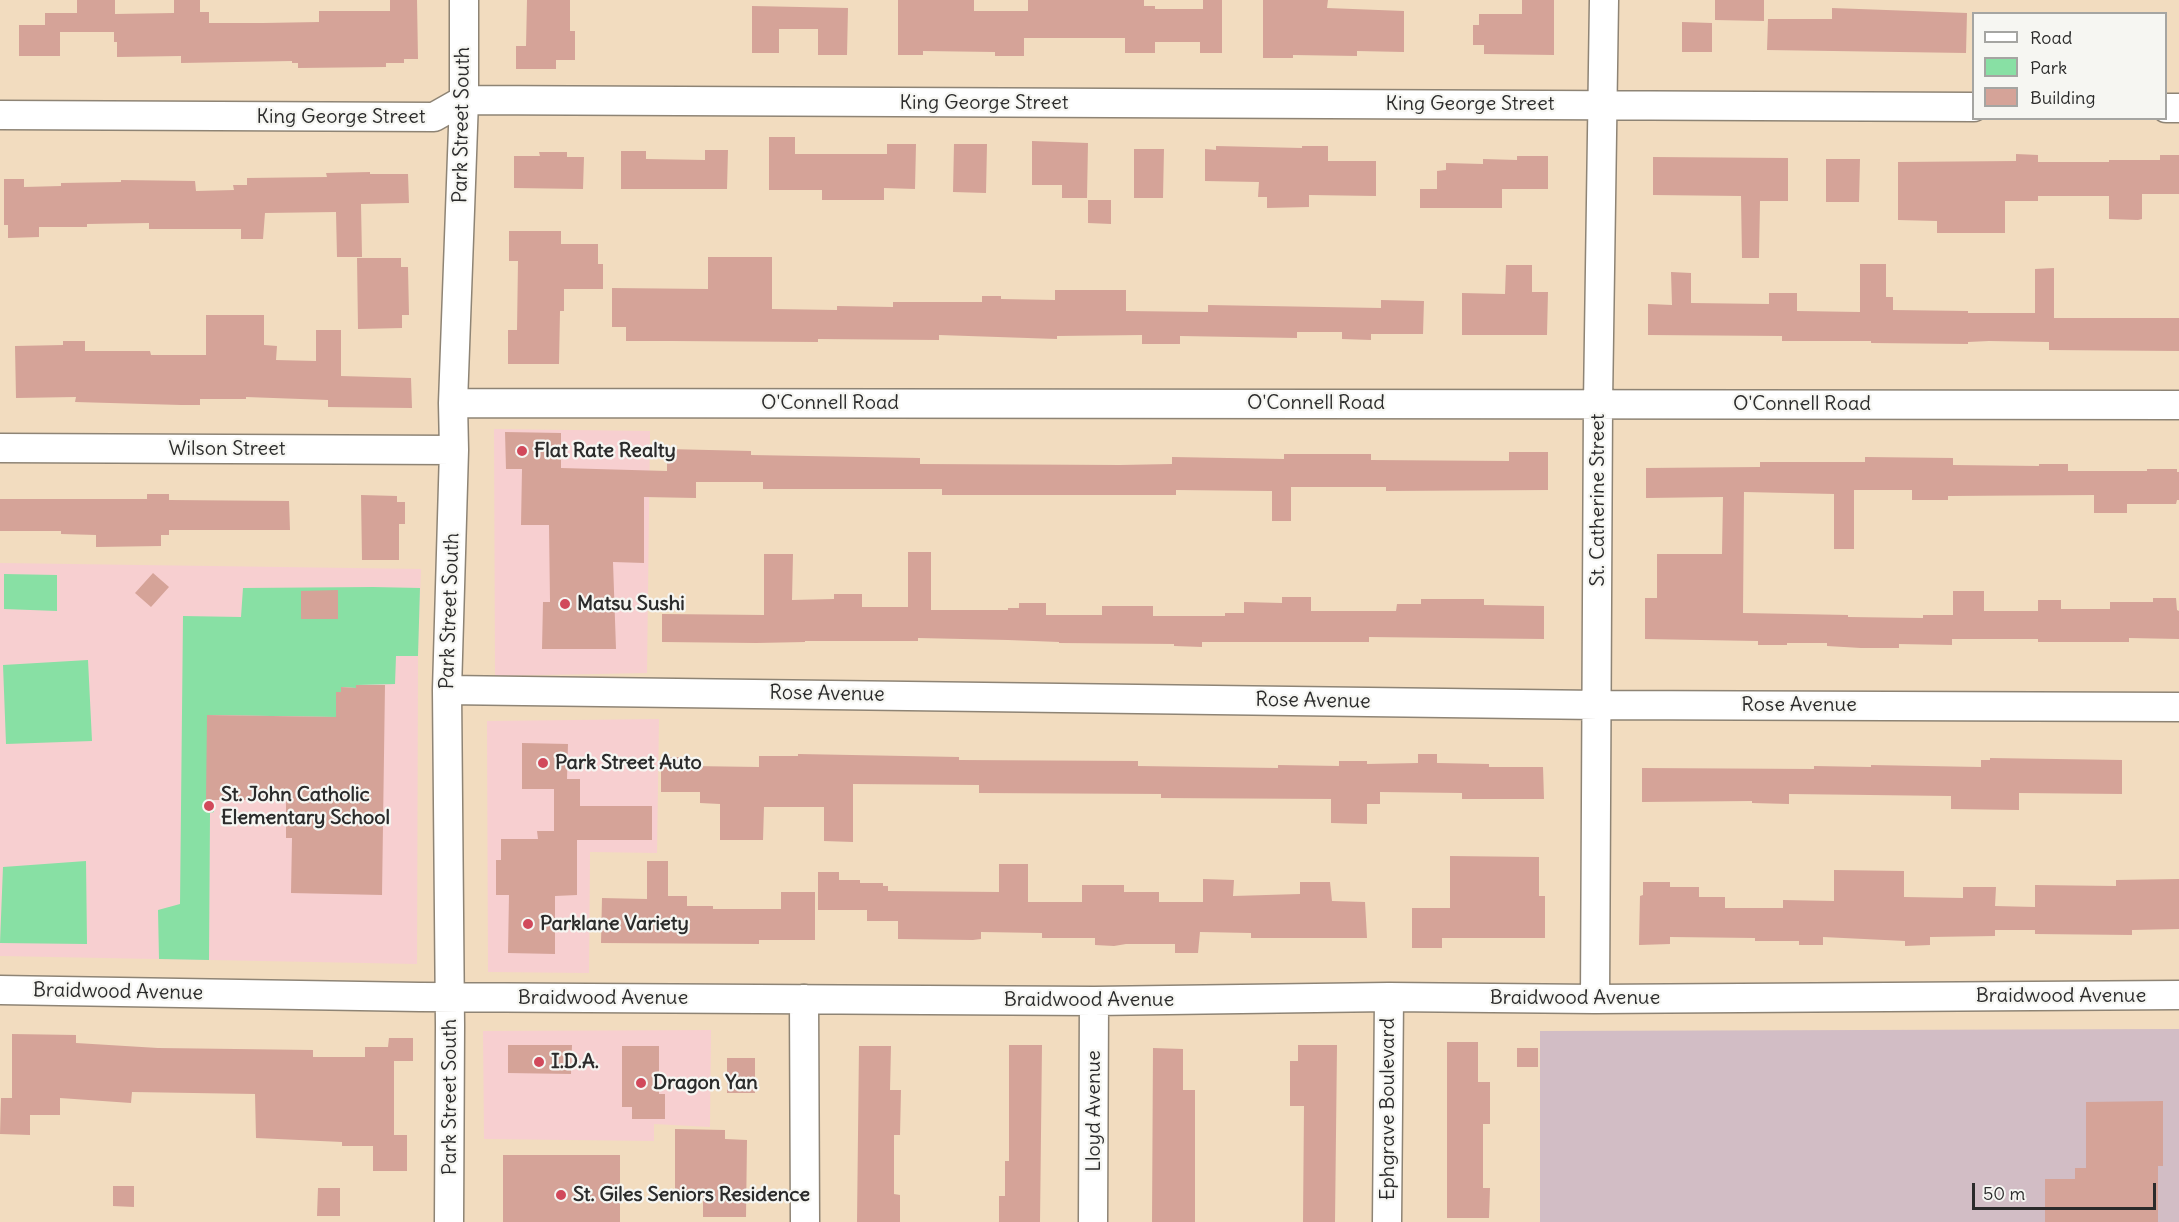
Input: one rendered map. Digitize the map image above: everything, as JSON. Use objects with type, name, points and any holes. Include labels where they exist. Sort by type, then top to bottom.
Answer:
[{"type":"street","name":"Park Street South","points":[[449,1222],[450,997],[447,690],[454,450],[453,403],[464,100],[464,0]]},
{"type":"street","name":"St. Catherine Street","points":[[1595,999],[1598,403],[1604,0]]},
{"type":"street","name":"King George Street","points":[[0,115],[434,117],[464,100],[1972,107]]},
{"type":"street","name":"O'Connell Road","points":[[453,403],[2179,405]]},
{"type":"street","name":"Wilson Street","points":[[0,448],[454,450]]},
{"type":"street","name":"Rose Avenue","points":[[447,690],[1598,705],[2179,707]]},
{"type":"street","name":"Braidwood Avenue","points":[[0,990],[450,997],[1094,1000],[2179,995]]},
{"type":"street","name":"Ephgrave Boulevard","points":[[1387,1222],[1389,997]]},
{"type":"street","points":[[804,999],[804,1222]]},
{"type":"street","name":"Lloyd Avenue","points":[[1093,1222],[1094,1000]]},
{"type":"shaded area","points":[[494,429],[650,431],[647,673],[495,676]]},
{"type":"shaded area","name":"St. John Catholic Elementary School","points":[[0,563],[421,569],[418,656],[417,964],[0,956]]},
{"type":"shaded area","points":[[659,719],[657,853],[590,852],[589,973],[488,972],[487,721]]},
{"type":"shaded area","points":[[2179,1029],[2179,1222],[1540,1222],[1540,1031]]},
{"type":"shaded area","points":[[711,1030],[710,1127],[654,1124],[654,1141],[484,1139],[483,1031]]},
{"type":"green space","points":[[4,574],[57,575],[57,611],[4,609]]},
{"type":"green space","points":[[243,588],[420,588],[418,656],[396,656],[395,684],[356,685],[356,688],[341,687],[341,692],[336,693],[336,717],[207,715],[214,812],[210,813],[209,960],[159,959],[158,910],[180,904],[183,616],[241,617]]},
{"type":"green space","points":[[88,660],[92,741],[6,744],[3,665]]},
{"type":"green space","points":[[86,861],[87,944],[0,943],[3,867]]},
{"type":"building","points":[[77,0],[115,0],[115,14],[174,13],[174,0],[200,0],[200,12],[209,12],[209,23],[263,23],[319,22],[319,11],[390,11],[390,0],[417,0],[418,59],[404,59],[404,63],[386,63],[386,67],[298,68],[298,63],[292,63],[292,61],[181,63],[181,56],[117,57],[114,32],[60,32],[60,56],[19,56],[19,25],[45,25],[45,13],[77,13]]},
{"type":"building","points":[[527,0],[570,0],[570,31],[575,31],[575,60],[556,60],[556,69],[516,69],[516,46],[526,46]]},
{"type":"building","points":[[898,0],[974,0],[974,11],[1028,11],[1028,0],[1144,0],[1144,6],[1155,6],[1155,9],[1203,9],[1203,0],[1222,0],[1222,53],[1200,53],[1200,42],[1155,42],[1155,53],[1125,53],[1125,38],[1024,38],[1024,56],[995,56],[995,52],[923,51],[923,55],[898,55]]},
{"type":"building","points":[[1263,0],[1328,0],[1327,8],[1404,11],[1404,52],[1357,51],[1357,56],[1293,55],[1293,58],[1263,58]]},
{"type":"building","points":[[1522,0],[1554,0],[1554,55],[1484,54],[1484,45],[1473,45],[1473,25],[1479,25],[1479,14],[1522,14]]},
{"type":"building","points":[[1715,0],[1764,0],[1764,21],[1715,20]]},
{"type":"building","points":[[752,6],[848,8],[847,55],[818,55],[818,29],[779,29],[779,53],[752,53]]},
{"type":"building","points":[[1832,8],[1967,13],[1966,53],[1767,50],[1768,19],[1832,19]]},
{"type":"building","points":[[1682,22],[1712,23],[1712,52],[1682,52]]},
{"type":"building","points":[[769,137],[795,137],[795,154],[887,154],[887,144],[916,144],[915,189],[884,188],[884,200],[822,200],[822,190],[769,190]]},
{"type":"building","points":[[1032,141],[1088,143],[1087,198],[1062,198],[1062,185],[1032,185]]},
{"type":"building","points":[[954,144],[987,144],[986,193],[953,192]]},
{"type":"building","points":[[1216,146],[1302,148],[1302,146],[1328,146],[1328,161],[1376,161],[1376,196],[1309,195],[1309,207],[1267,208],[1267,197],[1258,197],[1259,182],[1205,181],[1205,149],[1216,150]]},
{"type":"building","points":[[1134,149],[1164,149],[1163,198],[1134,198]]},
{"type":"building","points":[[705,150],[728,150],[727,189],[621,189],[621,151],[646,151],[646,159],[705,160]]},
{"type":"building","points":[[539,152],[567,152],[567,157],[584,157],[583,189],[514,188],[514,156],[540,156]]},
{"type":"building","points":[[2016,154],[2038,155],[2038,162],[2160,160],[2160,155],[2179,155],[2179,194],[2142,194],[2142,219],[2138,220],[2109,219],[2109,196],[2038,196],[2038,201],[2005,201],[2005,233],[1937,233],[1937,221],[1898,220],[1898,162],[2016,161]]},
{"type":"building","points":[[1517,156],[1548,156],[1548,189],[1502,189],[1502,208],[1420,208],[1420,189],[1437,189],[1437,171],[1446,170],[1446,163],[1483,164],[1483,159],[1517,160]]},
{"type":"building","points":[[1653,157],[1788,158],[1788,201],[1760,201],[1759,258],[1742,258],[1741,196],[1653,195]]},
{"type":"building","points":[[1826,159],[1860,159],[1859,202],[1826,202]]},
{"type":"building","points":[[370,172],[370,174],[408,174],[409,203],[361,204],[362,257],[337,257],[336,212],[265,213],[263,239],[241,239],[241,229],[149,229],[149,223],[39,227],[39,237],[8,238],[8,225],[4,225],[4,179],[24,179],[24,187],[61,186],[61,183],[121,182],[121,180],[195,181],[196,191],[234,190],[233,185],[247,185],[247,178],[327,177],[326,173]]},
{"type":"building","points":[[1088,200],[1111,200],[1111,224],[1088,223]]},
{"type":"building","points":[[509,231],[561,231],[561,244],[598,244],[598,264],[603,264],[603,289],[564,289],[564,311],[560,311],[559,364],[508,364],[508,330],[517,330],[518,261],[509,261]]},
{"type":"building","points":[[708,257],[772,257],[772,309],[837,310],[837,306],[893,307],[893,302],[982,302],[982,296],[1001,296],[1001,299],[1055,300],[1055,290],[1126,290],[1126,311],[1208,312],[1208,305],[1381,308],[1381,300],[1424,301],[1423,334],[1371,334],[1371,340],[1342,339],[1342,332],[1297,332],[1297,338],[1180,336],[1180,344],[1142,344],[1142,335],[1057,336],[1057,339],[939,335],[939,340],[818,339],[818,342],[626,341],[626,327],[612,327],[612,288],[708,289]]},
{"type":"building","points":[[357,258],[401,258],[401,267],[408,267],[409,315],[402,315],[402,328],[358,329]]},
{"type":"building","points":[[1860,264],[1886,264],[1886,297],[1893,297],[1893,310],[1968,311],[1968,313],[2035,313],[2035,269],[2054,268],[2054,318],[2179,318],[2179,351],[2049,350],[2049,342],[1871,343],[1871,341],[1782,341],[1782,336],[1648,335],[1648,304],[1672,305],[1671,272],[1691,273],[1691,303],[1769,304],[1769,293],[1797,293],[1797,311],[1860,312]]},
{"type":"building","points":[[1506,265],[1532,265],[1532,292],[1548,292],[1547,335],[1462,335],[1462,293],[1505,294]]},
{"type":"building","points":[[206,315],[264,315],[264,345],[277,346],[276,360],[316,361],[316,330],[341,330],[341,376],[411,378],[412,408],[328,407],[328,400],[246,397],[246,399],[200,399],[200,405],[75,402],[76,397],[16,398],[15,346],[63,345],[63,341],[85,341],[85,351],[150,351],[151,355],[206,355]]},
{"type":"building","points":[[505,432],[561,433],[561,468],[667,471],[667,449],[751,451],[751,455],[920,458],[920,464],[1120,465],[1172,464],[1172,457],[1284,459],[1284,454],[1371,454],[1371,460],[1509,461],[1509,452],[1548,452],[1548,490],[1386,491],[1386,487],[1291,487],[1291,521],[1272,521],[1272,491],[1176,490],[1176,495],[942,495],[942,489],[763,489],[763,482],[696,482],[696,498],[644,497],[644,563],[613,562],[616,649],[542,649],[543,602],[550,602],[549,525],[521,525],[522,469],[506,469]]},
{"type":"building","points":[[1865,457],[1953,458],[1953,465],[2068,464],[2068,471],[2177,469],[2179,472],[2179,500],[2176,504],[2127,504],[2127,513],[2094,513],[2094,495],[1948,496],[1948,500],[1912,500],[1912,490],[1854,490],[1854,549],[1834,549],[1834,494],[1744,492],[1743,613],[1923,618],[1923,615],[1953,615],[1953,591],[1984,591],[1984,611],[2038,611],[2038,600],[2061,600],[2061,609],[2110,609],[2110,602],[2153,602],[2153,598],[2176,598],[2179,611],[2179,639],[2129,638],[2129,642],[2038,642],[2038,639],[1952,639],[1952,645],[1899,644],[1899,648],[1861,648],[1827,646],[1827,643],[1758,645],[1758,641],[1645,639],[1645,598],[1657,598],[1657,554],[1722,554],[1723,497],[1646,498],[1646,468],[1760,467],[1760,462],[1865,462]]},
{"type":"building","points":[[147,494],[169,494],[169,500],[289,501],[290,530],[169,530],[169,535],[161,535],[161,546],[96,547],[96,535],[61,534],[61,531],[0,531],[0,499],[147,499]]},
{"type":"building","points":[[361,495],[397,496],[397,502],[405,502],[405,524],[399,524],[399,560],[362,560]]},
{"type":"building","points":[[908,552],[931,552],[931,610],[1008,610],[1008,608],[1019,608],[1019,603],[1046,603],[1046,615],[1102,615],[1102,606],[1153,606],[1153,616],[1225,616],[1225,613],[1244,613],[1244,602],[1282,603],[1282,597],[1311,597],[1311,611],[1396,611],[1397,604],[1421,604],[1421,599],[1484,599],[1484,605],[1544,606],[1544,639],[1369,637],[1369,642],[1202,642],[1202,647],[1174,646],[1174,644],[918,638],[918,641],[662,642],[662,614],[764,615],[764,554],[793,554],[792,600],[834,599],[834,594],[862,594],[862,607],[908,607]]},
{"type":"building","points":[[153,573],[169,587],[151,607],[135,593]]},
{"type":"building","points":[[338,590],[338,619],[301,619],[301,591]]},
{"type":"building","points":[[356,685],[385,685],[382,895],[291,893],[292,838],[286,838],[286,800],[206,800],[207,715],[336,717],[336,692],[341,692],[341,687],[356,688]]},
{"type":"building","points":[[522,743],[568,744],[567,779],[580,779],[580,806],[652,806],[652,840],[577,840],[577,895],[555,896],[555,954],[508,953],[509,895],[496,895],[496,860],[501,860],[501,839],[538,839],[537,831],[554,831],[554,789],[522,789]]},
{"type":"building","points":[[798,754],[959,757],[959,760],[1138,761],[1138,766],[1278,768],[1278,765],[1339,766],[1339,761],[1367,761],[1367,764],[1418,763],[1418,754],[1437,754],[1437,763],[1489,764],[1489,767],[1543,767],[1544,799],[1462,799],[1462,793],[1380,792],[1380,804],[1367,804],[1367,824],[1331,823],[1331,799],[1161,798],[1161,794],[979,793],[979,785],[853,784],[853,842],[824,841],[824,807],[764,807],[763,840],[720,840],[720,804],[700,803],[700,792],[661,792],[661,757],[691,757],[691,766],[759,767],[759,756],[798,756]]},
{"type":"building","points":[[1990,758],[2122,760],[2122,794],[2019,793],[2019,810],[1951,809],[1951,796],[1789,794],[1789,804],[1752,803],[1752,801],[1642,802],[1642,768],[1814,769],[1814,766],[1871,767],[1871,765],[1981,767],[1981,760],[1990,760]]},
{"type":"building","points":[[1450,856],[1539,857],[1539,896],[1545,896],[1545,938],[1442,938],[1442,948],[1412,948],[1412,908],[1450,908]]},
{"type":"building","points":[[647,861],[668,861],[668,896],[687,896],[687,906],[713,906],[713,909],[781,909],[781,892],[815,892],[815,940],[759,940],[759,944],[601,943],[602,898],[647,899]]},
{"type":"building","points":[[999,864],[1028,864],[1028,902],[1082,902],[1082,885],[1124,885],[1124,892],[1159,892],[1159,902],[1203,902],[1203,879],[1234,880],[1233,896],[1300,894],[1300,882],[1330,882],[1332,901],[1365,902],[1367,938],[1251,938],[1251,933],[1200,932],[1198,953],[1175,953],[1175,944],[1095,945],[1095,938],[1042,938],[1042,933],[981,932],[981,939],[973,940],[898,939],[898,921],[867,921],[867,910],[818,910],[818,872],[839,872],[839,880],[883,883],[883,886],[888,886],[888,891],[999,892]]},
{"type":"building","points":[[1834,870],[1904,871],[1904,897],[1963,898],[1963,887],[1996,887],[1995,906],[2035,907],[2035,885],[2116,886],[2116,880],[2179,879],[2179,929],[2132,930],[2132,935],[2035,934],[2035,930],[1995,930],[1995,936],[1930,937],[1930,945],[1905,946],[1905,941],[1823,937],[1823,945],[1799,945],[1799,941],[1755,941],[1755,938],[1670,937],[1670,944],[1639,945],[1640,896],[1643,895],[1643,882],[1670,882],[1670,887],[1699,887],[1699,897],[1725,897],[1725,908],[1783,908],[1783,900],[1834,901]]},
{"type":"building","points":[[12,1034],[76,1035],[76,1043],[158,1048],[313,1050],[313,1057],[365,1057],[365,1047],[388,1047],[389,1038],[413,1038],[413,1061],[394,1061],[394,1135],[407,1135],[407,1171],[373,1171],[373,1146],[342,1146],[342,1142],[256,1138],[255,1094],[132,1092],[131,1103],[60,1098],[60,1115],[30,1115],[30,1135],[0,1134],[1,1098],[12,1098]]},
{"type":"building","points":[[1447,1042],[1478,1042],[1478,1082],[1490,1082],[1490,1124],[1483,1124],[1483,1188],[1490,1188],[1489,1218],[1447,1218]]},
{"type":"building","points":[[508,1045],[572,1045],[571,1074],[508,1073]]},
{"type":"building","points":[[1009,1045],[1042,1045],[1040,1222],[999,1222],[999,1196],[1005,1196],[1005,1161],[1009,1161]]},
{"type":"building","points":[[1298,1045],[1337,1045],[1335,1222],[1303,1222],[1304,1106],[1290,1106],[1290,1061],[1298,1061]]},
{"type":"building","points":[[622,1046],[659,1046],[659,1094],[665,1094],[665,1119],[632,1119],[632,1107],[622,1107]]},
{"type":"building","points":[[859,1046],[891,1046],[890,1090],[901,1090],[900,1135],[894,1135],[894,1194],[900,1195],[900,1222],[857,1222]]},
{"type":"building","points":[[1153,1048],[1183,1049],[1183,1090],[1195,1090],[1195,1222],[1152,1222]]},
{"type":"building","points":[[1517,1048],[1538,1048],[1538,1067],[1517,1067]]},
{"type":"building","points":[[727,1058],[755,1058],[755,1093],[727,1093]]},
{"type":"building","points":[[2163,1101],[2163,1166],[2158,1166],[2158,1222],[2045,1222],[2045,1179],[2075,1179],[2075,1168],[2086,1168],[2086,1102]]},
{"type":"building","points":[[675,1129],[725,1130],[725,1139],[747,1140],[746,1217],[703,1217],[703,1192],[675,1192]]},
{"type":"building","name":"St. Giles Seniors Residence","points":[[503,1155],[620,1155],[620,1222],[503,1222]]},
{"type":"building","points":[[113,1186],[134,1186],[134,1207],[113,1206]]},
{"type":"building","points":[[318,1188],[340,1188],[340,1216],[317,1216]]},
{"type":"place","name":"Flat Rate Realty","points":[[522,451]]},
{"type":"place","name":"Matsu Sushi","points":[[565,604]]},
{"type":"place","name":"Park Street Auto","points":[[543,763]]},
{"type":"place","name":"St. John Catholic Elementary School","points":[[209,806]]},
{"type":"place","name":"Parklane Variety","points":[[528,924]]},
{"type":"place","name":"I.D.A.","points":[[539,1062]]},
{"type":"place","name":"Dragon Yan","points":[[641,1083]]},
{"type":"place","name":"St. Giles Seniors Residence","points":[[561,1195]]}]
